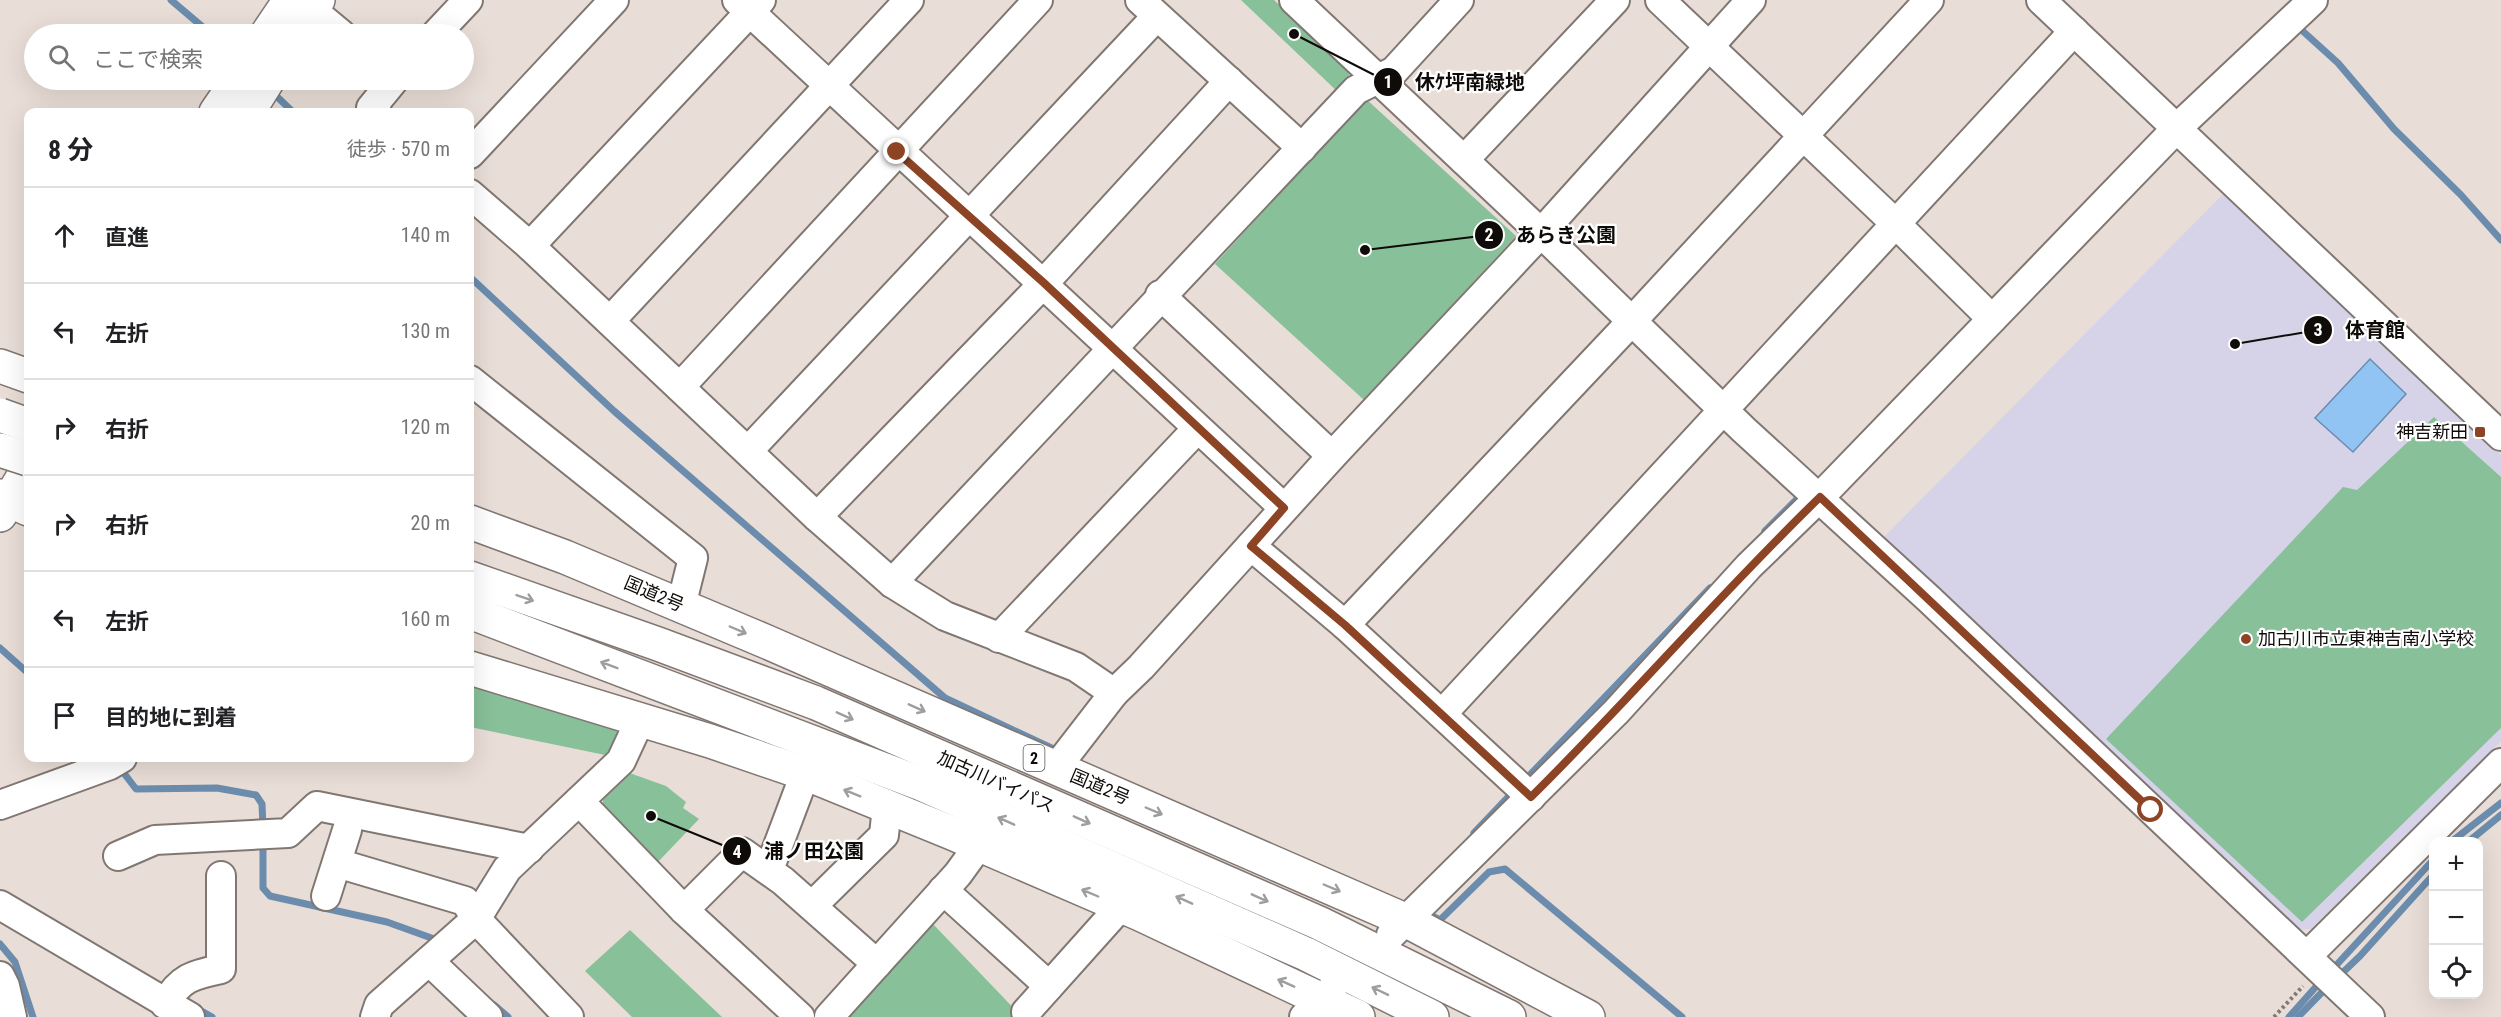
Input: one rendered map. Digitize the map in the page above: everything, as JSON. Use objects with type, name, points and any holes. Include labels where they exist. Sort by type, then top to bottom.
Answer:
[{"type":"main road","points":[[283,24],[304,11]]},
{"type":"main road","points":[[223,108],[253,92]]},
{"type":"main road","points":[[0,366],[24,375]]},
{"type":"main road","points":[[0,380],[9,383],[24,383]]},
{"type":"main road","points":[[0,415],[24,424]]},
{"type":"main road","points":[[0,454],[24,416]]},
{"type":"main road","points":[[0,450],[24,458]]},
{"type":"main road","points":[[13,503],[24,478]]},
{"type":"main road","name":"国道2号","points":[[474,523],[566,557],[681,606],[1064,757],[1409,919],[1588,1017]]},
{"type":"main road","points":[[474,544],[655,609],[816,703]]},
{"type":"main road","name":"加古川バイパス","points":[[474,579],[816,703],[1318,923],[1509,1017]]},
{"type":"main road","name":"加古川バイパス","points":[[474,614],[919,783],[1306,954],[1432,1017]]},
{"type":"main road","points":[[474,649],[693,711],[919,783]]},
{"type":"main road","points":[[474,669],[710,741],[887,806],[1121,906],[1319,1002],[1358,1017]]},
{"type":"street","points":[[445,24],[468,0]]},
{"type":"street","points":[[474,150],[614,0]]},
{"type":"street","points":[[610,321],[909,0]]},
{"type":"street","points":[[680,387],[1038,0]]},
{"type":"street","points":[[892,583],[1160,295],[1356,90],[1394,71],[1459,0]]},
{"type":"street","points":[[1464,160],[1615,0]]},
{"type":"street","points":[[1660,0],[1896,224],[1992,319]]},
{"type":"street","points":[[1064,757],[1113,693],[1141,668],[1284,508],[1541,232],[1751,0]]},
{"type":"street","points":[[1345,625],[1632,321],[1929,0]]},
{"type":"street","points":[[2041,0],[2501,436]]},
{"type":"street","points":[[1409,919],[1616,712],[1749,566],[1820,497],[2176,129],[2296,19],[2313,0]]},
{"type":"street","points":[[1297,1],[1541,232],[1724,410],[1820,497],[2370,1017]]},
{"type":"street","points":[[530,246],[749,4],[828,87],[1044,283],[1197,429],[1284,508]]},
{"type":"street","points":[[749,450],[971,216],[1148,8],[1302,148]]},
{"type":"street","points":[[304,11],[325,24]]},
{"type":"street","points":[[1442,714],[2074,31]]},
{"type":"street","points":[[817,517],[1044,283],[1229,81]]},
{"type":"street","points":[[371,108],[386,90]]},
{"type":"street","points":[[474,197],[530,246],[749,450],[817,517],[892,583],[945,616],[1076,667],[1113,693]]},
{"type":"street","points":[[1160,295],[1332,456]]},
{"type":"street","points":[[474,382],[506,394],[693,558],[681,606]]},
{"type":"street","points":[[999,638],[1197,429]]},
{"type":"street","points":[[1251,546],[1345,625],[1531,796]]},
{"type":"street","points":[[375,1017],[380,1005],[476,919],[507,869],[621,761],[640,720]]},
{"type":"street","points":[[0,805],[115,762]]},
{"type":"street","points":[[2323,971],[2501,763]]},
{"type":"street","points":[[773,859],[805,774]]},
{"type":"street","points":[[579,801],[684,910],[800,1017]]},
{"type":"street","points":[[118,856],[154,840],[288,833],[317,806],[529,849]]},
{"type":"street","points":[[812,906],[884,835],[887,806]]},
{"type":"street","points":[[326,897],[347,830]]},
{"type":"street","points":[[829,1017],[943,890],[979,845]]},
{"type":"street","points":[[684,910],[742,852],[783,880],[878,964]]},
{"type":"street","points":[[337,863],[465,901],[476,919],[569,1017]]},
{"type":"street","points":[[165,1004],[176,985],[201,973],[221,969],[231,933],[215,886]]},
{"type":"street","points":[[943,890],[1049,986]]},
{"type":"street","points":[[0,905],[190,1017]]},
{"type":"street","points":[[1026,1012],[1121,906]]},
{"type":"street","points":[[429,961],[488,1017]]},
{"type":"street","points":[[0,976],[5,986],[12,1017]]},
{"type":"path","points":[[2274,1017],[2323,971]]},
{"type":"shaded area","name":"加古川市立東神吉南小学校","points":[[2225,192],[2501,455],[2501,741],[2316,929],[2297,929],[1884,537]]},
{"type":"green space","points":[[1241,0],[1274,0],[1348,68],[1350,83],[1340,94]]},
{"type":"green space","points":[[1366,99],[1516,236],[1364,400],[1215,264]]},
{"type":"green space","points":[[2434,417],[2501,477],[2501,728],[2302,922],[2106,739],[2343,487],[2357,490]]},
{"type":"green space","points":[[474,677],[615,726],[619,741],[605,755],[474,728]]},
{"type":"green space","points":[[624,771],[666,786],[686,802],[683,808],[699,819],[656,864],[603,813],[603,797]]},
{"type":"green space","points":[[932,923],[1022,1017],[847,1017]]},
{"type":"green space","points":[[630,930],[722,1017],[632,1017],[585,971]]},
{"type":"water","points":[[2370,359],[2406,394],[2353,452],[2315,418]]},
{"type":"waterway","points":[[171,0],[199,24]]},
{"type":"waterway","points":[[2296,25],[2338,63],[2394,129],[2461,195],[2501,240]]},
{"type":"waterway","points":[[271,91],[289,108]]},
{"type":"waterway","points":[[474,281],[614,411],[945,698],[1060,752]]},
{"type":"waterway","points":[[1765,531],[1804,492]]},
{"type":"waterway","points":[[1524,781],[1710,588]]},
{"type":"waterway","points":[[0,648],[24,669]]},
{"type":"waterway","points":[[120,768],[136,789],[217,788],[256,795],[262,804],[263,827]]},
{"type":"waterway","points":[[1474,833],[1514,791]]},
{"type":"waterway","points":[[2457,837],[2501,803]]},
{"type":"waterway","points":[[2474,837],[2501,815]]},
{"type":"waterway","points":[[263,841],[263,888],[270,896],[387,922],[437,940],[439,944]]},
{"type":"waterway","points":[[2330,972],[2429,864]]},
{"type":"waterway","points":[[1430,915],[1440,920],[1489,872],[1505,869],[1682,1017]]},
{"type":"waterway","points":[[2337,978],[2429,880]]},
{"type":"waterway","points":[[0,944],[15,962],[33,1017]]},
{"type":"waterway","points":[[2289,1017],[2322,980]]},
{"type":"waterway","points":[[2298,1017],[2329,985]]},
{"type":"waterway","points":[[494,1005],[508,1017]]},
{"type":"waterway","points":[[196,1008],[212,1017]]},
{"type":"place","name":"休ｹ坪南緑地","points":[[1294,34]]},
{"type":"place","name":"あらき公園","points":[[1365,250]]},
{"type":"place","name":"体育館","points":[[2235,344]]},
{"type":"place","name":"神吉新田","points":[[2480,432]]},
{"type":"place","name":"加古川市立東神吉南小学校","points":[[2246,639]]},
{"type":"place","name":"浦ノ田公園","points":[[651,816]]},
{"type":"route","points":[[897,152],[1044,283],[1197,429],[1284,508],[1251,546],[1345,625],[1531,797],[1616,712],[1749,566],[1820,497],[2151,810]]}]
